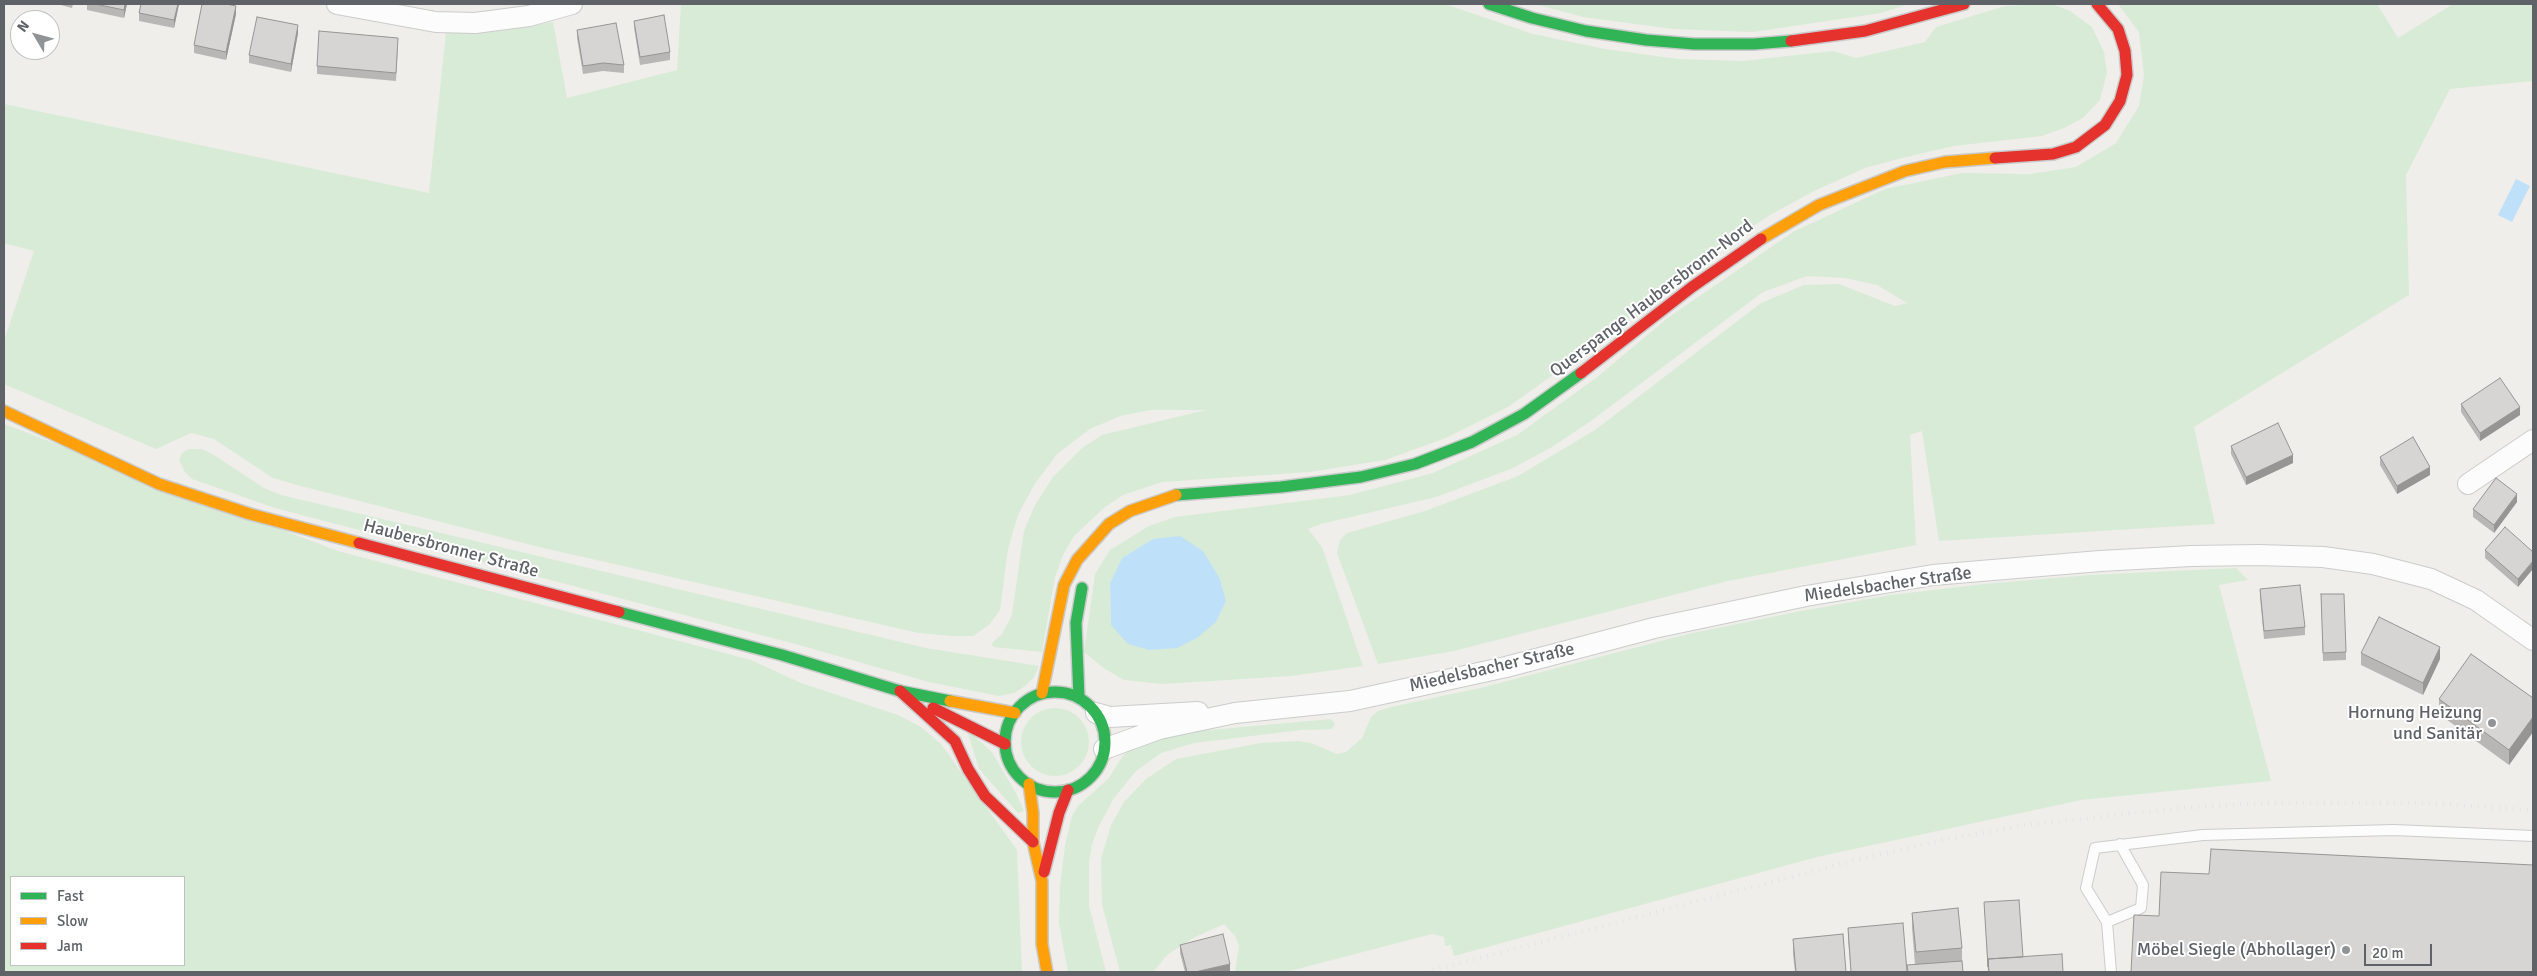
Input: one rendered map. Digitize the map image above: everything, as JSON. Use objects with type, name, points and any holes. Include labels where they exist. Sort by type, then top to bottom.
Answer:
[{"type":"main road","points":[[1489,4],[1532,18],[1586,31],[1646,40],[1694,44],[1754,44],[1812,39],[1915,20],[1964,4]]},
{"type":"main road","name":"Querspange Haubersbronn-Nord","points":[[1042,694],[1064,585],[1077,560],[1094,540],[1109,524],[1130,511],[1179,494],[1281,488],[1361,477],[1415,464],[1472,442],[1524,414],[1570,382],[1735,256],[1776,229],[1820,205],[1905,171],[1945,162],[2053,154],[2076,146],[2105,125],[2120,101],[2127,75],[2125,51],[2118,29],[2096,4]]},
{"type":"main road","name":"Haubersbronner Straße","points":[[4,411],[160,484],[250,514],[782,655],[900,691]]},
{"type":"main road","points":[[1079,698],[1076,623],[1094,540]]},
{"type":"main road","points":[[900,691],[1015,712]]},
{"type":"main road","points":[[900,691],[1005,744]]},
{"type":"main road","points":[[900,691],[955,741],[968,769],[985,796],[1033,842]]},
{"type":"main road","points":[[1061,692],[1079,698],[1096,713],[1102,724],[1104,749],[1100,763],[1092,775],[1081,784],[1068,790],[1041,790],[1029,784],[1012,767],[1005,744],[1007,727],[1015,712],[1027,700],[1042,694],[1061,692]]},
{"type":"main road","points":[[1029,784],[1033,813],[1033,842],[1042,881],[1042,944],[1047,972]]},
{"type":"main road","points":[[1042,881],[1059,812],[1068,790]]},
{"type":"street","points":[[337,4],[436,22],[475,23],[529,16],[572,4]]},
{"type":"street","points":[[2468,484],[2533,440]]},
{"type":"street","name":"Miedelsbacher Straße","points":[[1235,713],[1350,701],[1506,667],[1654,628],[1806,596],[1933,576],[2191,556],[2323,557],[2373,564],[2431,579],[2476,600],[2533,640]]},
{"type":"street","points":[[1096,713],[1110,717],[1177,712],[1235,713]]},
{"type":"street","points":[[1104,749],[1159,729],[1235,713]]},
{"type":"lane","points":[[2111,972],[2107,922],[2086,888],[2095,848],[2202,834],[2385,830],[2533,836]]},
{"type":"lane","points":[[2107,922],[2141,908],[2143,884],[2120,844]]},
{"type":"green space","points":[[681,4],[1445,4],[1533,34],[1605,49],[1678,59],[1743,61],[1833,51],[1856,58],[1925,42],[1936,27],[2005,6],[2052,4],[2070,11],[2092,27],[2104,52],[2107,73],[2100,100],[2083,118],[2064,128],[2042,136],[1954,146],[1865,168],[1814,191],[1770,215],[1717,250],[1588,350],[1508,407],[1446,438],[1385,460],[1310,472],[1162,482],[1123,495],[1105,507],[1074,536],[1063,555],[1055,577],[1042,652],[994,647],[991,644],[1002,634],[1012,615],[1024,531],[1035,505],[1053,477],[1082,448],[1102,435],[1206,410],[1150,410],[1120,416],[1090,429],[1057,454],[1034,485],[1018,515],[1008,549],[1000,610],[989,625],[973,636],[952,636],[919,633],[539,547],[297,485],[273,478],[214,439],[191,433],[156,449],[4,384],[4,341],[34,251],[4,243],[4,104],[429,193],[446,32],[502,31],[553,22],[567,98],[677,70]]},
{"type":"green space","points":[[1535,4],[1909,4],[1881,13],[1753,32],[1673,29],[1583,17]]},
{"type":"green space","points":[[2118,4],[2377,4],[2398,38],[2453,4],[2533,4],[2533,81],[2450,89],[2406,175],[2409,295],[2194,427],[2215,524],[1939,541],[1922,431],[1910,435],[1916,545],[1728,581],[1454,651],[1378,664],[1337,553],[1340,540],[1347,533],[1425,511],[1518,476],[1595,430],[1761,303],[1804,285],[1839,284],[1895,306],[1907,303],[1877,285],[1845,278],[1807,276],[1763,292],[1591,421],[1552,447],[1511,469],[1436,497],[1321,524],[1308,529],[1322,547],[1363,666],[1291,676],[1162,684],[1124,680],[1105,669],[1084,652],[1095,574],[1110,550],[1149,526],[1175,517],[1350,495],[1433,473],[1517,435],[1596,378],[1669,317],[1793,232],[1885,189],[1962,173],[2030,174],[2076,167],[2116,143],[2139,106],[2144,75],[2139,32]],"holes":[[[1153,539],[1220,579],[1226,601],[1216,622],[1111,625],[1110,583],[1122,558]]]},
{"type":"green space","points":[[4,424],[338,551],[751,660],[801,683],[898,715],[921,727],[941,744],[1017,850],[1022,972],[4,972]]},
{"type":"green space","points":[[189,449],[202,449],[214,455],[264,488],[281,495],[926,648],[1039,666],[1034,677],[1025,686],[1014,693],[999,696],[929,682],[799,645],[275,508],[192,479],[185,472],[179,460],[182,453]]},
{"type":"green space","points":[[2236,568],[2248,580],[2219,585],[2271,781],[2081,800],[1817,857],[1454,956],[1451,945],[1445,946],[1444,937],[1432,934],[1286,972],[1235,972],[1239,946],[1235,936],[1224,924],[1193,938],[1167,955],[1153,972],[1120,972],[1102,905],[1101,859],[1111,825],[1124,802],[1146,779],[1176,759],[1261,743],[1298,741],[1311,743],[1337,754],[1346,752],[1362,738],[1371,717],[1378,711],[1480,688],[1688,634],[1801,611],[1891,595],[1984,584],[2090,575]]},
{"type":"green space","points":[[1062,708],[1074,714],[1083,723],[1089,735],[1087,755],[1079,766],[1062,776],[1048,776],[1031,766],[1023,755],[1021,735],[1031,718],[1042,710]]},
{"type":"green space","points":[[1331,719],[1335,724],[1332,729],[1301,730],[1194,743],[1161,753],[1136,771],[1114,798],[1099,826],[1092,844],[1089,863],[1089,906],[1106,972],[1068,972],[1059,923],[1060,886],[1065,846],[1072,816],[1078,806],[1109,778],[1124,754],[1137,744],[1187,732]]},
{"type":"green space","points":[[967,730],[992,752],[1024,811],[1018,813],[979,769]]},
{"type":"water","points":[[2516,179],[2530,186],[2512,222],[2498,215]]},
{"type":"water","points":[[1180,536],[1203,551],[1220,579],[1226,601],[1216,622],[1197,638],[1177,648],[1149,650],[1128,644],[1111,625],[1110,583],[1122,558],[1153,539]]},
{"type":"building","points":[[95,4],[125,4],[124,10]]},
{"type":"building","points":[[141,4],[178,4],[174,20],[139,13]]},
{"type":"building","points":[[202,4],[236,6],[226,52],[194,45]]},
{"type":"building","points":[[664,15],[670,52],[640,57],[634,21]]},
{"type":"building","points":[[257,17],[298,25],[291,64],[249,55]]},
{"type":"building","points":[[616,23],[624,65],[603,63],[583,66],[577,30]]},
{"type":"building","points":[[319,31],[398,38],[396,73],[317,66]]},
{"type":"building","points":[[2500,378],[2520,407],[2480,433],[2461,404]]},
{"type":"building","points":[[2278,423],[2293,455],[2246,477],[2231,446]]},
{"type":"building","points":[[2413,437],[2430,467],[2397,486],[2380,457]]},
{"type":"building","points":[[2496,478],[2517,494],[2494,525],[2473,509]]},
{"type":"building","points":[[2505,527],[2533,552],[2533,561],[2518,579],[2485,550]]},
{"type":"building","points":[[2300,585],[2305,627],[2264,631],[2260,589]]},
{"type":"building","points":[[2321,594],[2344,594],[2346,652],[2323,653]]},
{"type":"building","points":[[2379,617],[2440,647],[2423,683],[2361,653]]},
{"type":"building","name":"Hornung Heizung und Sanitär","points":[[2471,654],[2533,698],[2533,717],[2509,750],[2439,699]]},
{"type":"building","points":[[2211,849],[2533,865],[2533,972],[2131,972],[2134,915],[2159,916],[2161,872],[2209,874]]},
{"type":"building","points":[[2019,900],[2023,957],[1988,959],[1988,967],[1984,902]]},
{"type":"building","points":[[1958,908],[1962,948],[1916,952],[1912,913]]},
{"type":"building","points":[[1903,923],[1907,972],[1851,972],[1848,928]]},
{"type":"building","points":[[1223,934],[1230,964],[1187,972],[1180,945]]},
{"type":"building","points":[[1843,934],[1846,972],[1796,972],[1793,939]]},
{"type":"building","points":[[2062,954],[2063,972],[1989,972],[1988,959]]},
{"type":"building","points":[[1962,961],[1963,972],[1908,972],[1907,965]]},
{"type":"railway","points":[[1426,972],[1856,860],[1942,840],[2026,825],[2182,808],[2265,803],[2427,803],[2533,810]]},
{"type":"traffic: fast","points":[[1489,4],[1532,18],[1586,31],[1646,40],[1694,44],[1754,44],[1791,41]]},
{"type":"traffic: fast","points":[[1176,495],[1281,487],[1361,477],[1415,464],[1472,442],[1524,414],[1581,373]]},
{"type":"traffic: fast","points":[[1079,698],[1076,623],[1082,588]]},
{"type":"traffic: fast","points":[[619,612],[782,655],[900,691],[950,701]]},
{"type":"traffic: fast","points":[[1055,692],[1074,696],[1090,707],[1101,723],[1105,742],[1101,761],[1090,777],[1074,788],[1055,792],[1036,788],[1020,777],[1009,761],[1005,742],[1009,723],[1020,707],[1036,696],[1055,692]]},
{"type":"traffic: slow","points":[[1761,239],[1819,205],[1905,171],[1945,162],[1995,158]]},
{"type":"traffic: slow","points":[[4,411],[159,484],[250,514],[359,543]]},
{"type":"traffic: slow","points":[[1042,693],[1064,585],[1077,560],[1109,524],[1130,511],[1176,495]]},
{"type":"traffic: slow","points":[[950,701],[1015,713]]},
{"type":"traffic: slow","points":[[1029,784],[1033,813],[1033,842],[1042,881],[1042,944],[1047,972]]},
{"type":"traffic: jam","points":[[1791,41],[1865,31],[1964,4]]},
{"type":"traffic: jam","points":[[1995,158],[2053,154],[2076,147],[2105,125],[2120,101],[2127,75],[2125,51],[2118,29],[2097,4]]},
{"type":"traffic: jam","points":[[1581,373],[1692,287],[1761,239]]},
{"type":"traffic: jam","points":[[359,543],[619,612]]},
{"type":"traffic: jam","points":[[900,691],[955,741],[968,769],[985,796],[1033,842]]},
{"type":"traffic: jam","points":[[933,708],[1005,744]]},
{"type":"traffic: jam","points":[[1044,872],[1059,813],[1068,790]]},
{"type":"place","name":"Hornung Heizung und Sanitär","points":[[2492,723]]},
{"type":"place","name":"Möbel Siegle (Abhollager)","points":[[2346,950]]}]
